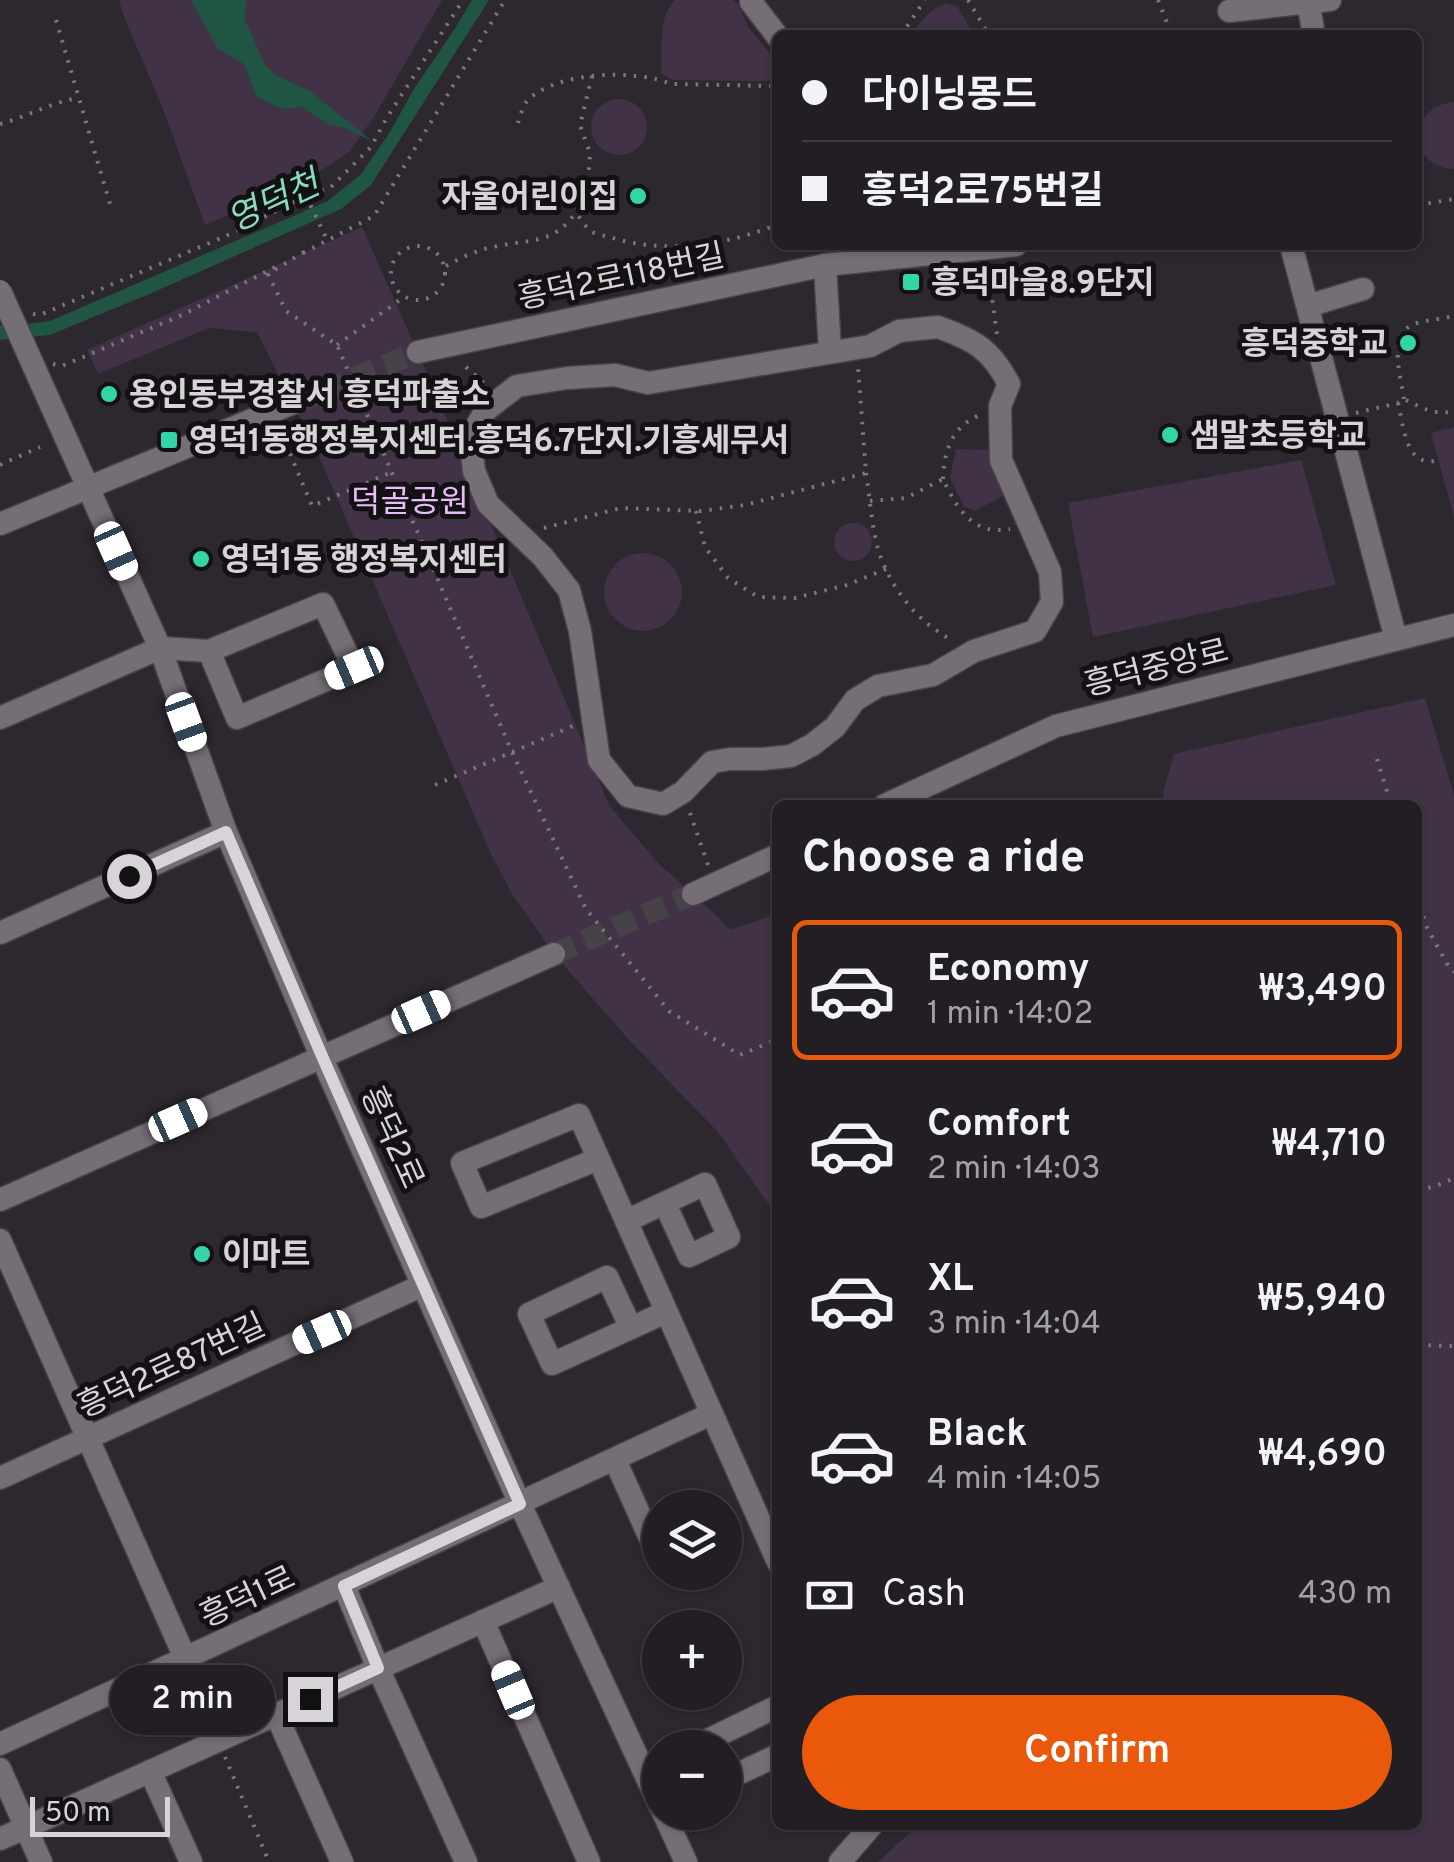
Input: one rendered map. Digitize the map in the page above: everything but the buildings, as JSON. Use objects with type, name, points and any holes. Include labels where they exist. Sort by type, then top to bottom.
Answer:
[{"type":"street","points":[[1234,30],[1227,5],[1319,1],[1315,30]]},
{"type":"street","points":[[750,2],[772,30]]},
{"type":"street","name":"흥덕2로118번길","points":[[418,352],[824,266],[966,250]]},
{"type":"street","points":[[1292,250],[1396,639]]},
{"type":"street","points":[[824,266],[830,351]]},
{"type":"street","points":[[1308,306],[1364,290]]},
{"type":"street","name":"흥덕2로","points":[[0,291],[160,648],[226,832],[322,1056],[520,1504],[642,1766]]},
{"type":"street","points":[[938,327],[969,338],[998,363],[1009,384],[1000,406],[1001,460],[1050,572],[1052,602],[1035,631],[974,651],[933,675],[878,686],[855,700],[835,727],[791,756],[712,762],[684,792],[662,804],[628,796],[599,760],[583,650],[569,590],[543,558],[488,504],[474,471],[470,438],[486,410],[516,386],[615,375],[648,383],[870,346],[899,331],[938,327]]},
{"type":"street","points":[[0,524],[293,403]]},
{"type":"street","points":[[0,718],[160,648],[208,651],[324,604],[354,668],[237,718],[208,651]]},
{"type":"street","name":"흥덕중앙로","points":[[896,800],[1056,726],[1454,625]]},
{"type":"street","points":[[0,933],[226,832]]},
{"type":"street","points":[[693,894],[772,858]]},
{"type":"street","points":[[0,1200],[554,954]]},
{"type":"street","points":[[598,1159],[481,1207],[462,1164],[579,1115],[772,1549]]},
{"type":"street","points":[[626,1222],[664,1204]]},
{"type":"street","points":[[0,1240],[186,1660]]},
{"type":"street","points":[[631,1328],[607,1277],[529,1314],[552,1364],[631,1328],[666,1312]]},
{"type":"street","name":"흥덕2로87번길","points":[[0,1478],[423,1286]]},
{"type":"street","name":"흥덕1로","points":[[0,1744],[712,1414]]},
{"type":"street","points":[[615,1460],[642,1520]]},
{"type":"street","points":[[344,1586],[466,1862]]},
{"type":"street","points":[[0,1839],[559,1587]]},
{"type":"street","points":[[483,1621],[589,1862]]},
{"type":"street","points":[[729,1730],[772,1709]]},
{"type":"street","points":[[276,1714],[342,1862]]},
{"type":"street","points":[[742,1772],[772,1758]]},
{"type":"street","points":[[0,1769],[41,1862]]},
{"type":"street","points":[[150,1771],[191,1862]]},
{"type":"street","name":"흥덕2로","points":[[672,1830],[686,1862]]},
{"type":"street","points":[[840,1862],[868,1830]]},
{"type":"path","points":[[27,314],[57,307],[330,188],[371,147],[464,0]]},
{"type":"path","points":[[46,362],[62,366],[182,315],[374,216],[505,0]]},
{"type":"path","points":[[904,30],[924,0]]},
{"type":"path","points":[[968,0],[985,30]]},
{"type":"path","points":[[1158,0],[1170,30]]},
{"type":"path","points":[[56,20],[110,204]]},
{"type":"path","points":[[445,267],[463,256],[532,242],[554,234],[568,223],[588,184],[590,153],[580,126],[592,76]]},
{"type":"path","points":[[518,123],[526,102],[554,84],[592,76],[655,77],[671,84],[772,86]]},
{"type":"path","points":[[0,124],[62,100],[78,98]]},
{"type":"path","points":[[306,196],[326,240]]},
{"type":"path","points":[[1422,205],[1454,199]]},
{"type":"path","points":[[576,212],[590,231],[646,246],[705,244],[772,226]]},
{"type":"path","points":[[419,246],[428,248],[442,259],[443,285],[431,298],[404,297],[391,275],[396,258],[402,251],[419,246]]},
{"type":"path","points":[[984,250],[997,320],[998,363]]},
{"type":"path","points":[[304,252],[268,274],[286,311],[337,345],[512,752],[586,908],[669,1011],[740,1055],[772,1042]]},
{"type":"path","points":[[337,345],[404,297]]},
{"type":"path","points":[[1441,459],[1422,461],[1413,455],[1406,442],[1397,344],[1410,325],[1454,316]]},
{"type":"path","points":[[856,348],[866,472],[880,556],[898,592],[920,618],[974,651]]},
{"type":"path","points":[[466,367],[500,400]]},
{"type":"path","points":[[1337,418],[1401,400],[1426,411],[1454,411]]},
{"type":"path","points":[[1000,406],[972,418],[950,439],[943,479],[956,507],[974,522],[996,532],[1030,526]]},
{"type":"path","points":[[286,444],[312,506],[392,472]]},
{"type":"path","points":[[0,465],[40,447]]},
{"type":"path","points":[[520,535],[621,508],[696,511],[746,505],[866,472]]},
{"type":"path","points":[[870,501],[906,498],[943,479]]},
{"type":"path","points":[[696,511],[704,547],[728,578],[758,598],[796,598],[847,585],[886,569]]},
{"type":"path","points":[[435,785],[592,718]]},
{"type":"path","points":[[1377,759],[1389,800]]},
{"type":"path","points":[[684,792],[714,884]]},
{"type":"path","points":[[1422,911],[1426,926],[1454,972]]},
{"type":"path","points":[[1422,1189],[1454,1178]]},
{"type":"path","points":[[1422,1345],[1454,1346]]},
{"type":"green space","points":[[119,0],[442,0],[349,152],[303,183],[205,225]]},
{"type":"green space","points":[[675,0],[733,0],[772,56],[772,81],[673,80],[661,73],[663,25]]},
{"type":"green space","points":[[946,3],[957,6],[971,30],[915,30]]},
{"type":"green space","points":[[619,99],[639,107],[647,127],[639,147],[619,155],[599,147],[591,127],[599,107]]},
{"type":"green space","points":[[1454,102],[1454,169],[1438,166],[1422,151],[1422,121],[1438,106]]},
{"type":"green space","name":"덕골공원","points":[[362,227],[609,805],[658,863],[730,930],[772,916],[772,1209],[718,1132],[629,1040],[554,954],[512,894],[491,854],[315,447],[257,332],[209,328],[98,374],[87,350]]},
{"type":"green space","points":[[1454,427],[1454,517],[1431,433]]},
{"type":"green space","points":[[956,449],[991,450],[1006,494],[975,511],[964,506],[950,478]]},
{"type":"green space","points":[[1301,460],[1336,585],[1093,637],[1068,503]]},
{"type":"green space","points":[[853,523],[867,528],[872,542],[867,556],[853,561],[839,556],[834,542],[839,528]]},
{"type":"green space","points":[[643,553],[671,564],[682,592],[671,620],[643,631],[615,620],[604,592],[615,564]]},
{"type":"green space","points":[[1425,698],[1454,795],[1454,1862],[878,1862],[913,1830],[1422,1830],[1422,800],[1164,800],[1174,754]]},
{"type":"shaded area","points":[[191,0],[246,0],[245,20],[265,65],[275,75],[310,91],[372,141],[328,125],[303,107],[282,109],[256,96],[244,64],[218,49]]},
{"type":"shaded area","points":[[472,0],[489,0],[371,185],[341,209],[50,335],[0,340],[0,325],[50,321],[328,201],[361,174]]},
{"type":"tunnel","points":[[293,403],[418,352]]},
{"type":"tunnel","points":[[554,954],[693,894]]},
{"type":"place","name":"자울어린이집","points":[[638,196]]},
{"type":"place","name":"흥덕마을8.9단지","points":[[911,282]]},
{"type":"place","name":"흥덕중학교","points":[[1408,343]]},
{"type":"place","name":"용인동부경찰서 흥덕파출소","points":[[109,394]]},
{"type":"place","name":"샘말초등학교","points":[[1170,435]]},
{"type":"place","name":"영덕1동행정복지센터.흥덕6.7단지.기흥세무서","points":[[169,440]]},
{"type":"place","name":"영덕1동 행정복지센터","points":[[201,559]]},
{"type":"place","name":"이마트","points":[[202,1254]]},
{"type":"route","points":[[129,876],[226,832],[520,1504],[344,1586],[378,1668],[310,1699]]},
{"type":"water label","name":"영덕천","points":[[273,201]]}]
